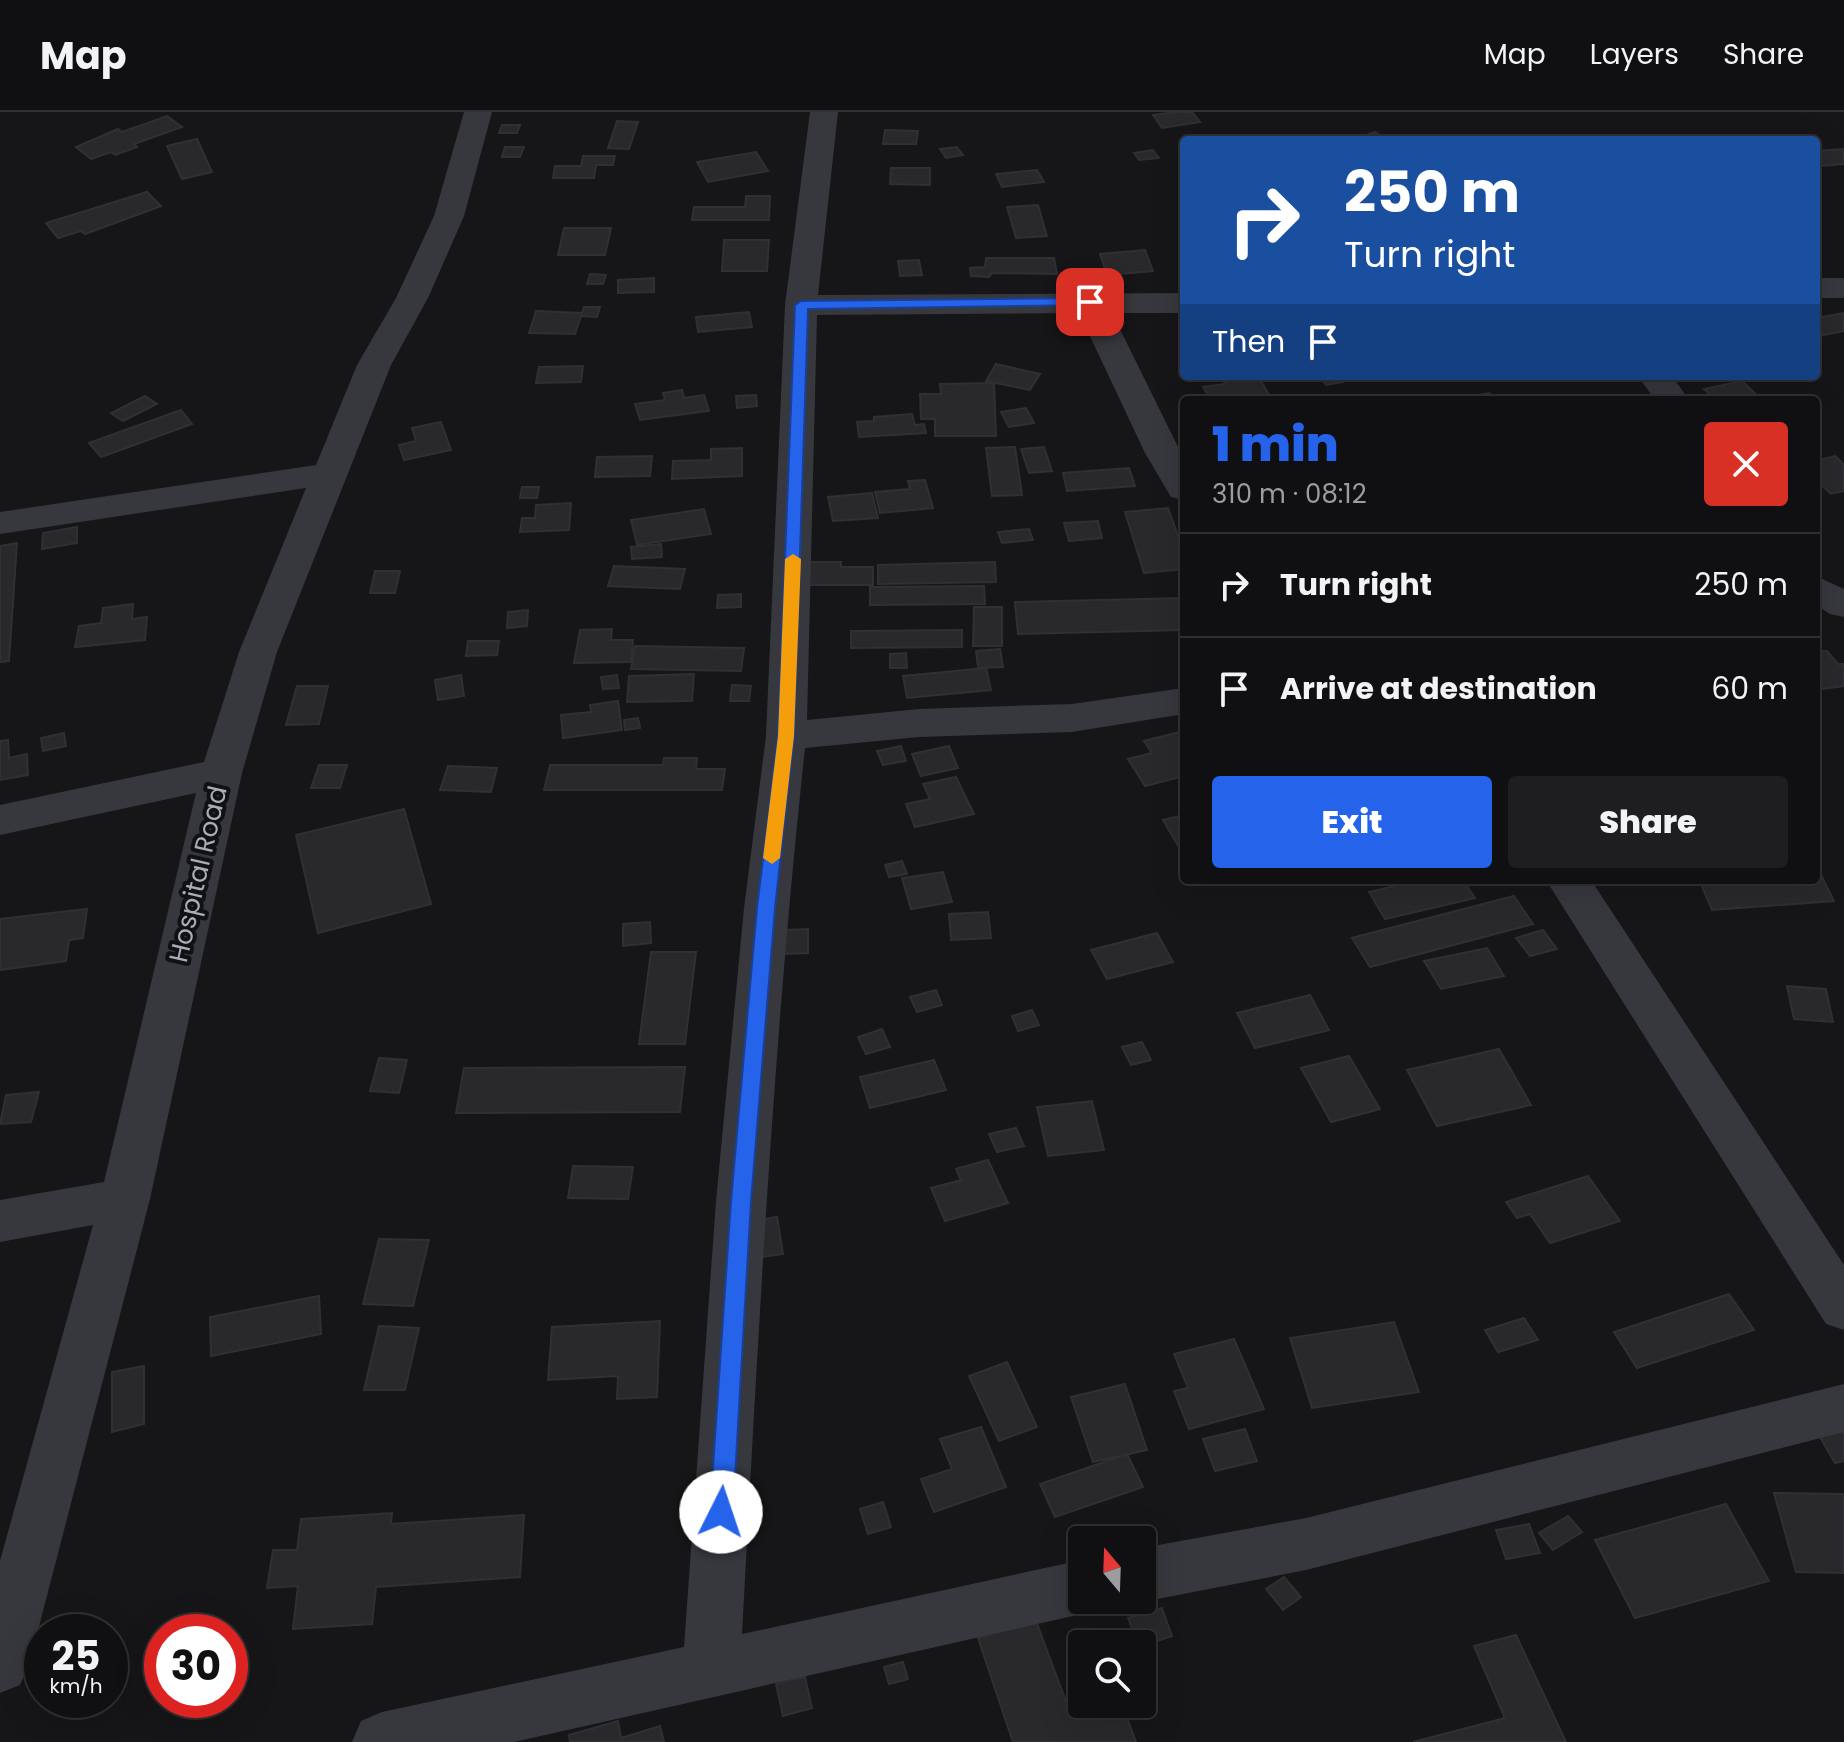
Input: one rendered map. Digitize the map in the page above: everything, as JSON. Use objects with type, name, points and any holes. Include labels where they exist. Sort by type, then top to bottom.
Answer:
[{"type":"street","name":"Hospital Road","points":[[0,1665],[125,1199],[221,773],[258,652],[374,365],[412,298],[449,216],[478,112]]},
{"type":"street","points":[[711,1667],[741,1201],[766,908],[786,736],[801,305],[824,112]]},
{"type":"street","points":[[1820,288],[1844,288]]},
{"type":"street","points":[[1090,302],[1180,482]]},
{"type":"street","points":[[801,305],[1180,303]]},
{"type":"street","points":[[0,523],[330,474]]},
{"type":"street","points":[[786,736],[919,723],[1072,718],[1180,702]]},
{"type":"street","points":[[0,820],[221,773]]},
{"type":"street","points":[[1571,884],[1844,1308]]},
{"type":"street","points":[[0,1221],[125,1199]]},
{"type":"street","points":[[1156,1572],[1306,1544],[1844,1408]]},
{"type":"street","points":[[382,1742],[1068,1590]]},
{"type":"building","points":[[1192,112],[1200,122],[1162,128],[1153,115]]},
{"type":"building","points":[[167,116],[182,127],[134,144],[137,147],[115,155],[111,152],[91,159],[76,147],[118,129],[122,132]]},
{"type":"building","points":[[617,121],[638,122],[629,149],[608,148]]},
{"type":"building","points":[[502,125],[520,125],[517,133],[499,133]]},
{"type":"building","points":[[885,130],[918,131],[916,144],[883,144]]},
{"type":"building","points":[[197,139],[212,172],[182,179],[167,146]]},
{"type":"building","points":[[505,147],[524,147],[520,157],[502,157]]},
{"type":"building","points":[[957,147],[963,155],[946,158],[940,149]]},
{"type":"building","points":[[1844,149],[1844,164],[1821,166],[1820,151]]},
{"type":"building","points":[[1153,150],[1159,158],[1139,160],[1134,153]]},
{"type":"building","points":[[756,152],[768,171],[708,182],[697,162]]},
{"type":"building","points":[[583,156],[615,156],[613,165],[596,165],[594,178],[553,178],[555,166],[581,166]]},
{"type":"building","points":[[891,168],[930,168],[930,185],[890,184]]},
{"type":"building","points":[[1037,170],[1044,182],[1002,187],[996,174]]},
{"type":"building","points":[[147,192],[161,206],[85,234],[81,231],[58,238],[46,223]]},
{"type":"building","points":[[746,196],[770,196],[769,220],[692,220],[694,207],[745,207]]},
{"type":"building","points":[[1038,205],[1047,236],[1016,238],[1007,207]]},
{"type":"building","points":[[564,228],[611,228],[605,255],[558,255]]},
{"type":"building","points":[[724,240],[769,240],[767,271],[722,271]]},
{"type":"building","points":[[1145,250],[1153,271],[1107,275],[1100,254]]},
{"type":"building","points":[[986,258],[1054,258],[1057,274],[992,273],[989,277],[971,276],[970,268],[985,267]]},
{"type":"building","points":[[919,260],[922,275],[900,276],[898,261]]},
{"type":"building","points":[[590,274],[606,275],[603,284],[587,284]]},
{"type":"building","points":[[654,278],[654,292],[618,293],[618,280]]},
{"type":"building","points":[[584,307],[600,307],[597,317],[581,316]]},
{"type":"building","points":[[536,311],[582,313],[575,334],[529,333]]},
{"type":"building","points":[[749,312],[752,327],[698,332],[696,317]]},
{"type":"building","points":[[1844,313],[1844,331],[1820,336],[1820,317]]},
{"type":"building","points":[[996,364],[1040,374],[1030,390],[986,381]]},
{"type":"building","points":[[583,366],[581,382],[536,383],[539,367]]},
{"type":"building","points":[[1223,380],[1260,380],[1270,396],[1209,396],[1203,387],[1225,384]]},
{"type":"building","points":[[1322,380],[1343,382],[1326,385]]},
{"type":"building","points":[[1742,381],[1758,396],[1712,396],[1704,389]]},
{"type":"building","points":[[994,383],[996,436],[935,436],[935,419],[921,419],[920,394],[941,394],[940,384]]},
{"type":"building","points":[[682,390],[684,398],[704,395],[709,411],[640,420],[635,404],[665,400],[663,393]]},
{"type":"building","points":[[756,395],[757,406],[737,408],[736,396]]},
{"type":"building","points":[[145,396],[157,404],[123,421],[111,413]]},
{"type":"building","points":[[1026,408],[1034,423],[1009,427],[1001,412]]},
{"type":"building","points":[[181,410],[192,424],[101,457],[89,443]]},
{"type":"building","points":[[912,414],[915,425],[924,424],[926,433],[859,437],[857,422],[874,421],[874,417]]},
{"type":"building","points":[[441,422],[451,450],[404,460],[399,445],[416,441],[412,428]]},
{"type":"building","points":[[1015,447],[1022,495],[992,496],[986,448]]},
{"type":"building","points":[[1044,447],[1052,471],[1029,473],[1021,449]]},
{"type":"building","points":[[742,448],[742,476],[672,479],[673,461],[711,460],[711,449]]},
{"type":"building","points":[[652,456],[650,476],[595,477],[597,457]]},
{"type":"building","points":[[1835,456],[1844,465],[1844,491],[1831,494],[1820,484],[1820,460]]},
{"type":"building","points":[[1129,468],[1135,486],[1067,491],[1063,473]]},
{"type":"building","points":[[925,480],[933,508],[880,513],[875,492],[910,489],[908,481]]},
{"type":"building","points":[[522,487],[539,487],[537,498],[520,498]]},
{"type":"building","points":[[872,493],[878,518],[833,521],[828,497]]},
{"type":"building","points":[[571,503],[569,530],[520,532],[522,518],[535,518],[536,505]]},
{"type":"building","points":[[1168,508],[1180,542],[1180,569],[1144,573],[1125,512]]},
{"type":"building","points":[[704,509],[711,534],[637,545],[631,520]]},
{"type":"building","points":[[1098,521],[1102,538],[1069,541],[1064,523]]},
{"type":"building","points":[[77,527],[77,543],[42,549],[43,533]]},
{"type":"building","points":[[1029,529],[1033,540],[1002,543],[998,532]]},
{"type":"building","points":[[17,543],[9,661],[0,662],[0,546]]},
{"type":"building","points":[[661,544],[662,557],[632,559],[631,547]]},
{"type":"building","points":[[809,562],[841,562],[841,567],[873,567],[873,585],[807,585]]},
{"type":"building","points":[[995,562],[996,582],[878,584],[878,565]]},
{"type":"building","points":[[614,566],[685,569],[680,589],[608,586]]},
{"type":"building","points":[[375,571],[400,571],[395,593],[370,593]]},
{"type":"building","points":[[984,586],[985,604],[870,605],[870,587]]},
{"type":"building","points":[[741,594],[741,607],[717,608],[718,595]]},
{"type":"building","points":[[1180,598],[1180,630],[1018,634],[1015,602]]},
{"type":"building","points":[[133,604],[132,619],[147,617],[145,640],[75,647],[79,626],[101,623],[103,608]]},
{"type":"building","points":[[974,607],[1002,607],[1002,646],[973,646]]},
{"type":"building","points":[[528,610],[527,626],[507,628],[508,612]]},
{"type":"building","points":[[612,629],[611,640],[633,640],[631,662],[574,663],[580,630]]},
{"type":"building","points":[[962,630],[962,647],[851,648],[851,631]]},
{"type":"building","points":[[468,641],[499,641],[497,655],[466,656]]},
{"type":"building","points":[[635,646],[744,648],[741,671],[631,669]]},
{"type":"building","points":[[1000,649],[1003,667],[978,668],[976,651]]},
{"type":"building","points":[[1827,651],[1838,664],[1844,664],[1844,686],[1823,689],[1820,685],[1820,652]]},
{"type":"building","points":[[906,653],[907,668],[890,668],[890,654]]},
{"type":"building","points":[[986,668],[991,690],[907,698],[903,676]]},
{"type":"building","points":[[694,674],[692,701],[627,702],[629,676]]},
{"type":"building","points":[[461,675],[464,696],[438,700],[435,680]]},
{"type":"building","points":[[617,675],[619,688],[603,689],[601,677]]},
{"type":"building","points":[[732,685],[751,686],[749,701],[730,701]]},
{"type":"building","points":[[297,686],[328,686],[319,724],[286,725]]},
{"type":"building","points":[[618,701],[622,730],[563,738],[561,715],[591,712],[590,705]]},
{"type":"building","points":[[638,718],[640,728],[625,730],[624,720]]},
{"type":"building","points":[[1180,732],[1180,777],[1145,786],[1128,759],[1152,753],[1144,741]]},
{"type":"building","points":[[64,733],[66,746],[43,751],[41,738]]},
{"type":"building","points":[[8,740],[9,758],[27,754],[28,775],[0,780],[0,741]]},
{"type":"building","points":[[901,746],[906,761],[883,765],[877,751]]},
{"type":"building","points":[[949,746],[958,768],[921,776],[912,754]]},
{"type":"building","points":[[664,758],[697,758],[696,769],[725,769],[722,790],[544,790],[550,765],[663,765]]},
{"type":"building","points":[[319,765],[347,765],[340,788],[311,788]]},
{"type":"building","points":[[448,766],[497,768],[491,792],[440,790]]},
{"type":"building","points":[[956,777],[974,814],[915,827],[906,804],[930,799],[923,784]]},
{"type":"building","points":[[404,809],[431,904],[318,933],[296,835]]},
{"type":"building","points":[[1180,816],[1180,849],[1163,820]]},
{"type":"building","points":[[902,861],[907,874],[889,877],[885,865]]},
{"type":"building","points":[[943,872],[952,902],[911,909],[902,878]]},
{"type":"building","points":[[1820,873],[1834,901],[1712,910],[1701,884],[1820,884]]},
{"type":"building","points":[[1403,884],[1466,884],[1475,898],[1385,919],[1369,892]]},
{"type":"building","points":[[1514,896],[1533,924],[1370,967],[1352,938]]},
{"type":"building","points":[[87,909],[83,938],[69,940],[66,961],[0,970],[0,919]]},
{"type":"building","points":[[988,912],[991,938],[951,940],[949,914]]},
{"type":"building","points":[[650,922],[651,943],[623,946],[623,924]]},
{"type":"building","points":[[808,929],[808,953],[782,954],[783,930]]},
{"type":"building","points":[[1543,930],[1557,949],[1530,956],[1516,938]]},
{"type":"building","points":[[1157,933],[1173,962],[1107,979],[1091,950]]},
{"type":"building","points":[[1487,948],[1504,976],[1441,989],[1424,961]]},
{"type":"building","points":[[651,952],[696,952],[685,1044],[639,1044]]},
{"type":"building","points":[[1787,986],[1826,989],[1833,1022],[1794,1019]]},
{"type":"building","points":[[936,990],[942,1005],[917,1012],[910,997]]},
{"type":"building","points":[[1310,995],[1329,1030],[1255,1048],[1237,1013]]},
{"type":"building","points":[[1032,1010],[1039,1025],[1018,1031],[1012,1016]]},
{"type":"building","points":[[882,1029],[890,1047],[866,1054],[858,1037]]},
{"type":"building","points":[[1142,1042],[1151,1060],[1131,1065],[1122,1047]]},
{"type":"building","points":[[1499,1049],[1531,1105],[1437,1126],[1407,1070]]},
{"type":"building","points":[[1349,1056],[1380,1109],[1331,1122],[1301,1068]]},
{"type":"building","points":[[379,1058],[407,1060],[399,1093],[370,1091]]},
{"type":"building","points":[[934,1060],[946,1090],[870,1108],[860,1077]]},
{"type":"building","points":[[685,1067],[680,1112],[456,1113],[464,1068]]},
{"type":"building","points":[[39,1092],[31,1122],[0,1124],[6,1095]]},
{"type":"building","points":[[1092,1101],[1104,1150],[1048,1156],[1037,1107]]},
{"type":"building","points":[[1016,1128],[1024,1146],[997,1152],[989,1134]]},
{"type":"building","points":[[988,1160],[1008,1203],[945,1221],[931,1188],[961,1180],[956,1169]]},
{"type":"building","points":[[573,1166],[633,1167],[628,1199],[568,1198]]},
{"type":"building","points":[[1588,1176],[1620,1221],[1550,1243],[1530,1214],[1517,1218],[1506,1202]]},
{"type":"building","points":[[777,1217],[783,1254],[762,1257],[757,1220]]},
{"type":"building","points":[[379,1239],[429,1240],[413,1306],[363,1304]]},
{"type":"building","points":[[1729,1294],[1754,1330],[1637,1368],[1614,1332]]},
{"type":"building","points":[[319,1296],[321,1334],[211,1356],[210,1317]]},
{"type":"building","points":[[1524,1318],[1538,1340],[1498,1352],[1485,1330]]},
{"type":"building","points":[[660,1321],[657,1397],[617,1399],[618,1376],[548,1380],[552,1327]]},
{"type":"building","points":[[1394,1322],[1419,1392],[1312,1408],[1290,1338]]},
{"type":"building","points":[[379,1326],[419,1328],[405,1390],[364,1390]]},
{"type":"building","points":[[1234,1339],[1264,1409],[1189,1429],[1174,1391],[1188,1388],[1174,1354]]},
{"type":"building","points":[[1007,1362],[1037,1427],[999,1441],[969,1376]]},
{"type":"building","points":[[144,1366],[144,1424],[112,1432],[112,1372]]},
{"type":"building","points":[[1125,1384],[1147,1450],[1093,1462],[1071,1397]]},
{"type":"building","points":[[1844,1426],[1844,1461],[1835,1463],[1817,1432]]},
{"type":"building","points":[[981,1427],[1006,1487],[934,1512],[921,1479],[952,1469],[940,1439]]},
{"type":"building","points":[[1245,1429],[1257,1461],[1215,1471],[1203,1439]]},
{"type":"building","points":[[1127,1454],[1143,1487],[1055,1517],[1040,1484]]},
{"type":"building","points":[[1774,1493],[1844,1494],[1844,1573],[1796,1572]]},
{"type":"building","points":[[883,1502],[891,1527],[868,1534],[860,1509]]},
{"type":"building","points":[[1726,1504],[1769,1581],[1635,1618],[1595,1540]]},
{"type":"building","points":[[392,1513],[391,1524],[524,1515],[520,1577],[376,1587],[372,1624],[293,1629],[298,1586],[267,1588],[273,1550],[297,1550],[301,1519]]},
{"type":"building","points":[[1568,1516],[1582,1532],[1553,1550],[1539,1533]]},
{"type":"building","points":[[1529,1524],[1540,1553],[1506,1559],[1496,1530]]},
{"type":"building","points":[[1284,1577],[1301,1597],[1283,1610],[1266,1589]]},
{"type":"building","points":[[1162,1608],[1172,1636],[1156,1641],[1156,1630],[1133,1630],[1128,1618],[1156,1614],[1156,1610]]},
{"type":"building","points":[[1036,1621],[1068,1704],[1068,1718],[1127,1718],[1136,1742],[1013,1742],[978,1638]]},
{"type":"building","points":[[1516,1635],[1566,1742],[1413,1742],[1505,1718],[1474,1646]]},
{"type":"building","points":[[903,1662],[908,1679],[889,1684],[884,1667]]},
{"type":"building","points":[[805,1677],[812,1708],[783,1716],[776,1684]]},
{"type":"building","points":[[618,1721],[621,1738],[660,1726],[664,1742],[570,1742],[569,1735]]},
{"type":"slow traffic","points":[[772,858],[786,736],[793,559]]},
{"type":"route","points":[[721,1512],[741,1201],[766,908],[786,736],[801,305],[1090,302]]}]
